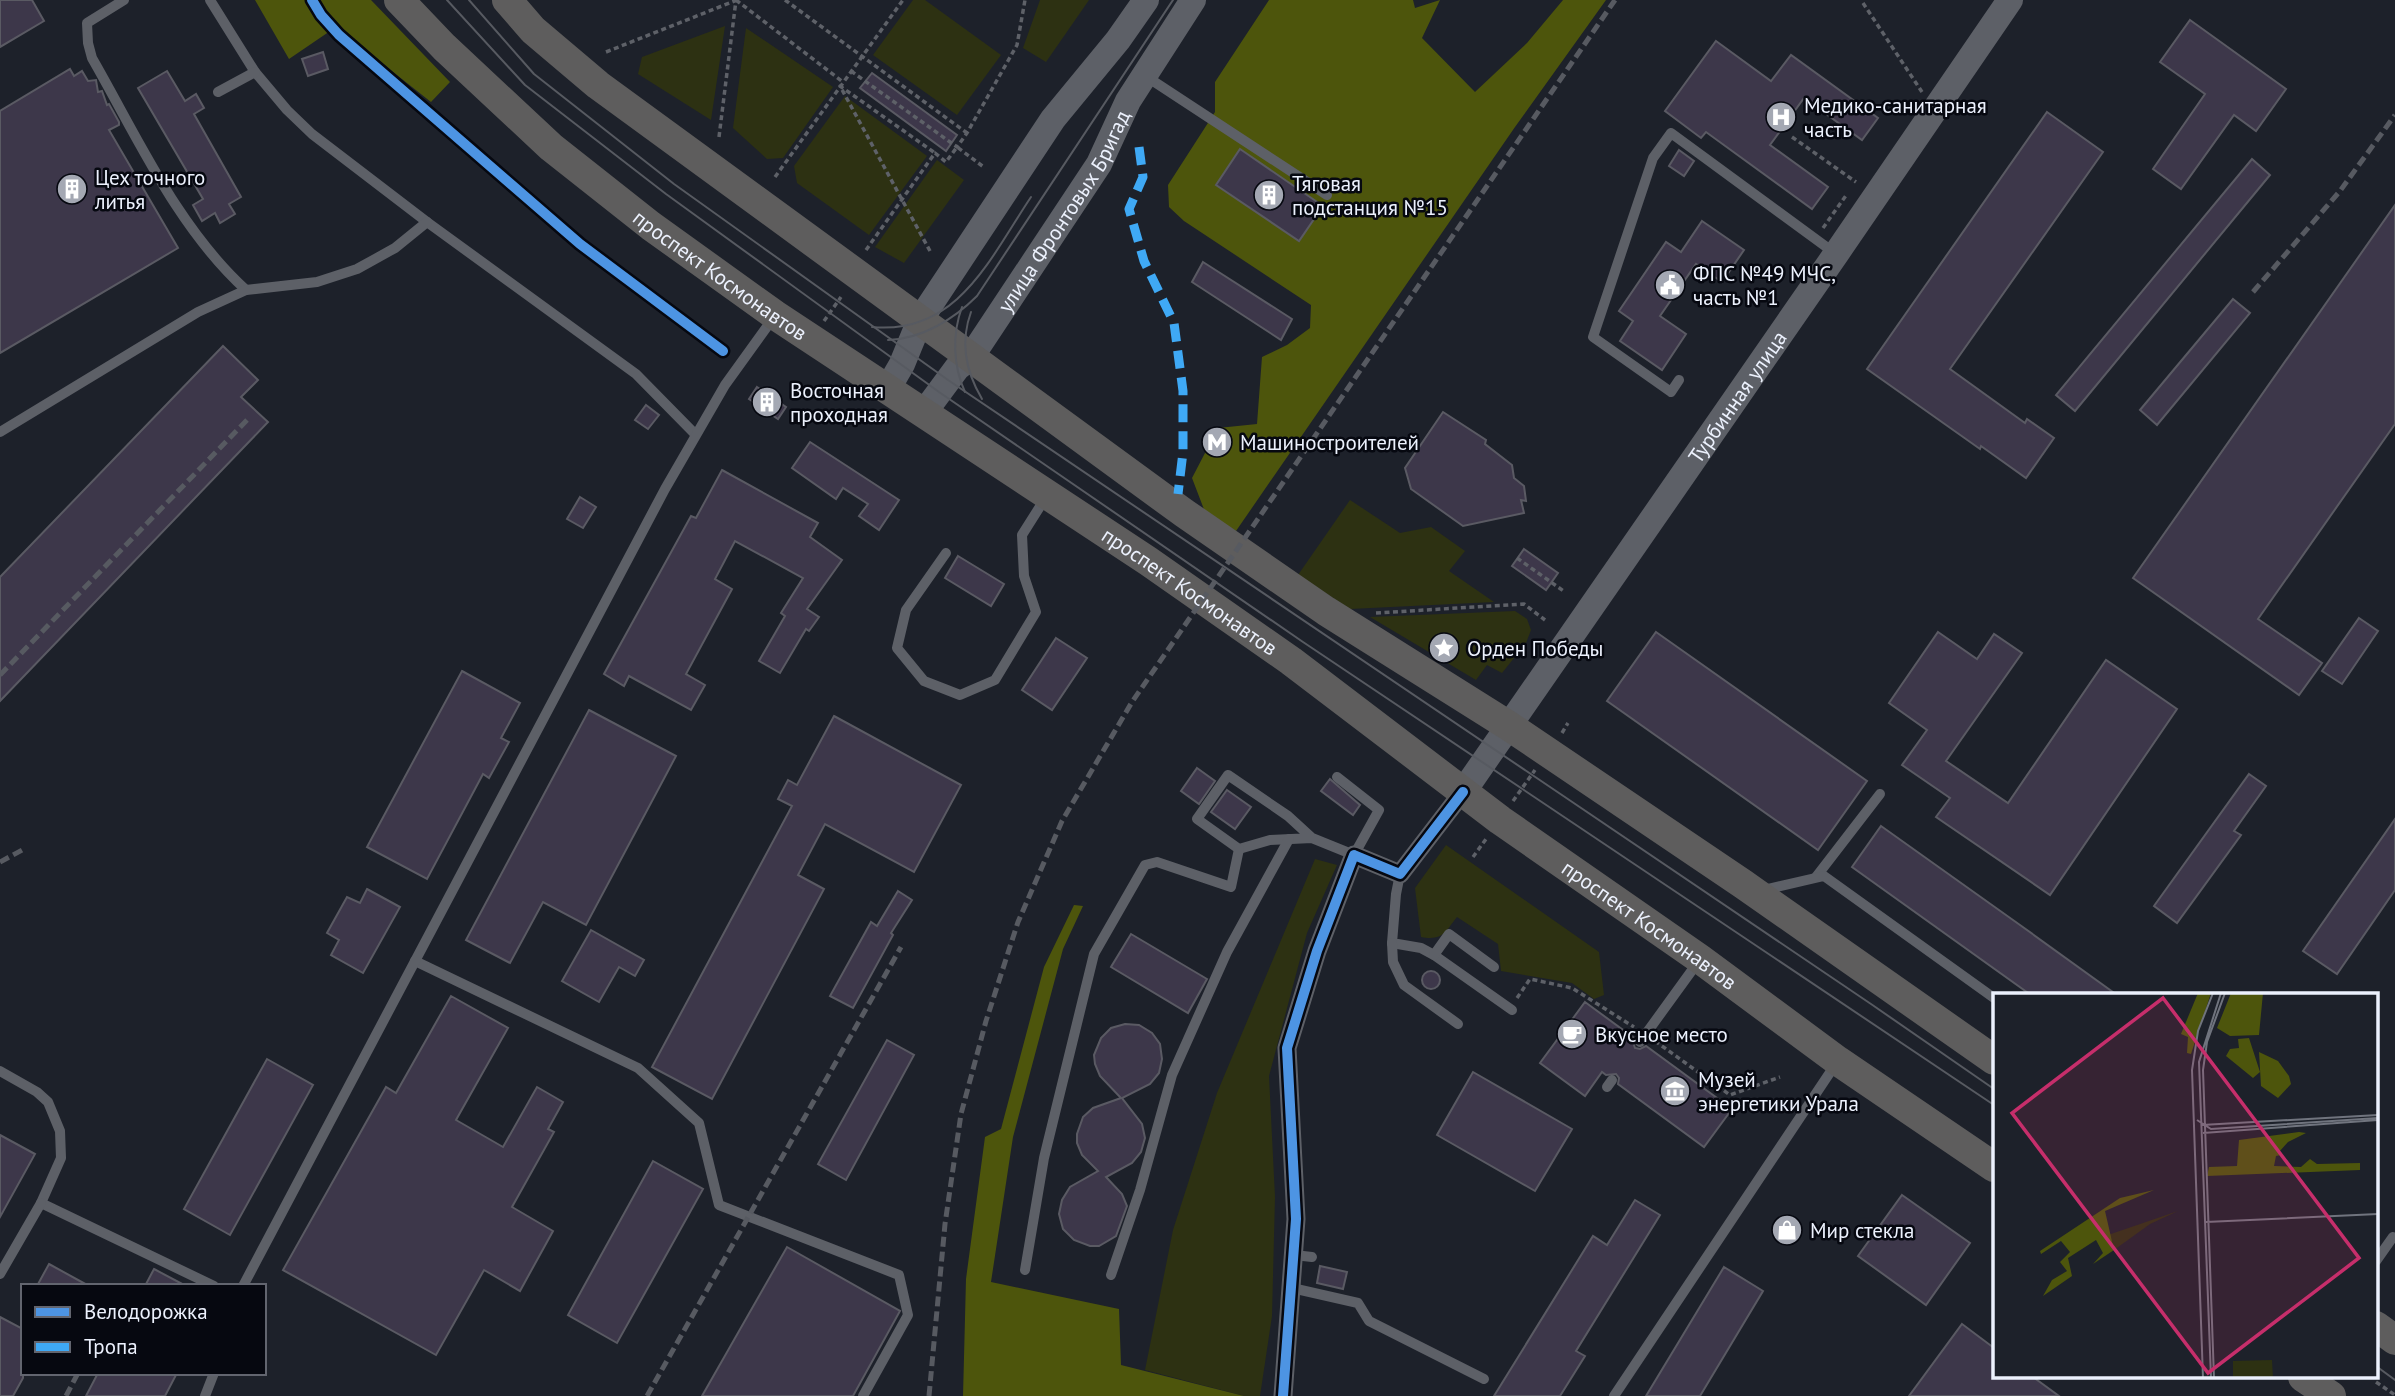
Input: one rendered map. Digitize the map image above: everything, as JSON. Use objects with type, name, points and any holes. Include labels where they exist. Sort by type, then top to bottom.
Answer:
[{"type":"main road","name":"проспект Космонавтов","points":[[399,0],[444,47],[551,147],[651,226],[775,315],[1148,561],[1291,661],[1500,820],[1700,959],[1838,1061],[1993,1166]]},
{"type":"main road","points":[[507,0],[533,30],[598,85],[1184,513],[1326,611],[1509,726],[1993,1058]]},
{"type":"main road","points":[[887,390],[902,365],[920,320],[1053,119],[1118,40],[1146,0]]},
{"type":"main road","name":"Турбинная улица","points":[[1463,792],[2010,0]]},
{"type":"main road","name":"улица Фронтовых Бригад","points":[[923,414],[957,368],[971,357],[1099,164],[1128,101],[1188,2]]},
{"type":"main road","points":[[2378,1327],[2395,1340]]},
{"type":"main road","points":[[2304,1378],[2331,1396]]},
{"type":"street","points":[[1283,1396],[1292,1288],[1303,1256],[1296,1219],[1287,1048],[1317,951],[1354,855],[1400,874],[1463,792]]},
{"type":"lane","points":[[124,0],[87,23],[92,58],[183,217],[224,271],[246,290]]},
{"type":"lane","points":[[210,0],[255,72],[287,110],[312,134],[426,222],[636,374],[695,434]]},
{"type":"lane","points":[[218,92],[255,72]]},
{"type":"lane","points":[[1143,74],[1327,195]]},
{"type":"lane","points":[[1679,380],[1671,392],[1592,337],[1653,158],[1671,132],[1836,254]]},
{"type":"lane","points":[[0,432],[198,312],[246,290],[317,282],[357,269],[395,248],[426,222]]},
{"type":"lane","points":[[244,1284],[695,434],[725,385],[775,315]]},
{"type":"lane","points":[[946,552],[906,610],[897,648],[924,681],[960,695],[995,680],[1036,611],[1024,576],[1021,535],[1047,495]]},
{"type":"lane","points":[[1239,849],[1197,819],[1228,775],[1288,816],[1312,838],[1354,855],[1380,810],[1338,777]]},
{"type":"lane","points":[[1816,877],[1880,794]]},
{"type":"lane","points":[[1239,849],[1270,840],[1312,838]]},
{"type":"lane","points":[[1111,1275],[1140,1190],[1172,1075],[1227,952],[1289,839]]},
{"type":"lane","points":[[1024,1270],[1044,1158],[1094,954],[1145,865],[1157,862],[1231,887],[1239,849]]},
{"type":"lane","points":[[1400,874],[1392,943],[1393,962],[1404,985],[1458,1024]]},
{"type":"lane","points":[[1754,892],[1824,876],[1993,997]]},
{"type":"lane","points":[[1434,955],[1449,934],[1494,967]]},
{"type":"lane","points":[[1392,943],[1421,948],[1434,955],[1512,1010]]},
{"type":"lane","points":[[1640,1042],[1700,959]]},
{"type":"lane","points":[[415,961],[638,1068],[699,1123],[719,1205],[899,1275],[908,1315],[863,1396]]},
{"type":"lane","points":[[1614,1396],[1838,1061]]},
{"type":"lane","points":[[0,1071],[37,1092],[48,1102],[60,1131],[61,1158],[41,1203],[0,1274]]},
{"type":"lane","points":[[41,1203],[210,1284]]},
{"type":"lane","points":[[2378,1258],[2393,1237]]},
{"type":"lane","points":[[1292,1288],[1358,1303],[1369,1321],[1484,1379]]},
{"type":"lane","points":[[205,1396],[213,1375]]},
{"type":"path","points":[[312,0],[339,35],[580,244],[723,351]]},
{"type":"path","points":[[736,0],[841,84],[946,162],[967,133],[1017,45],[1025,0]]},
{"type":"path","points":[[606,52],[736,0]]},
{"type":"path","points":[[719,137],[736,0]]},
{"type":"path","points":[[785,0],[967,133]]},
{"type":"path","points":[[775,177],[903,0]]},
{"type":"path","points":[[1863,4],[1922,91]]},
{"type":"path","points":[[851,71],[985,168]]},
{"type":"path","points":[[841,84],[930,251]]},
{"type":"path","points":[[1792,137],[1856,182]]},
{"type":"path","points":[[863,255],[935,153]]},
{"type":"path","points":[[821,324],[841,297]]},
{"type":"path","points":[[1517,558],[1565,592]]},
{"type":"path","points":[[1375,612],[1524,604],[1545,620]]},
{"type":"path","points":[[1473,857],[1568,723]]},
{"type":"path","points":[[2376,1382],[2395,1395]]},
{"type":"green space","points":[[255,0],[371,0],[450,82],[431,102],[336,27],[289,59]]},
{"type":"green space","points":[[913,0],[925,0],[1001,55],[957,115],[873,55]]},
{"type":"green space","points":[[1040,0],[1089,0],[1046,62],[1023,48]]},
{"type":"green space","points":[[1269,0],[1413,0],[1415,8],[1440,0],[1422,38],[1475,92],[1527,43],[1563,0],[1606,0],[1236,531],[1205,512],[1192,478],[1218,428],[1257,424],[1262,357],[1287,345],[1310,328],[1311,305],[1184,221],[1169,207],[1168,185],[1215,112],[1215,82]]},
{"type":"green space","points":[[725,26],[711,120],[638,74],[642,57]]},
{"type":"green space","points":[[746,28],[833,87],[783,158],[767,159],[733,128]]},
{"type":"green space","points":[[845,96],[927,156],[869,235],[797,183],[794,166]]},
{"type":"green space","points":[[937,160],[964,180],[904,263],[875,247]]},
{"type":"green space","points":[[1350,500],[1400,533],[1431,527],[1465,551],[1449,571],[1494,602],[1350,609],[1298,575]]},
{"type":"green space","points":[[1515,611],[1527,619],[1531,630],[1526,643],[1502,673],[1487,665],[1476,680],[1370,617]]},
{"type":"green space","points":[[1446,845],[1599,952],[1604,995],[1594,999],[1572,983],[1501,971],[1498,944],[1457,917],[1439,936],[1421,937],[1415,888]]},
{"type":"green space","points":[[1315,859],[1337,865],[1307,933],[1269,1076],[1275,1197],[1272,1316],[1260,1396],[1244,1396],[1145,1370],[1173,1230],[1217,1093]]},
{"type":"green space","points":[[1074,905],[1083,906],[1063,949],[1013,1137],[991,1282],[1119,1309],[1121,1365],[1244,1396],[963,1396],[966,1279],[985,1137],[1001,1129],[1044,967]]},
{"type":"building","points":[[0,0],[32,0],[44,21],[0,47]]},
{"type":"building","points":[[2190,20],[2286,89],[2256,131],[2234,115],[2181,189],[2153,169],[2205,94],[2160,62]]},
{"type":"building","points":[[1716,41],[1771,81],[1791,55],[1878,118],[1862,140],[1804,98],[1770,145],[1828,187],[1812,209],[1706,132],[1701,138],[1665,111]]},
{"type":"building","points":[[323,52],[328,69],[308,76],[302,59]]},
{"type":"building","name":"Цех точного литья","points":[[70,69],[74,76],[82,71],[88,81],[96,80],[98,92],[102,91],[107,105],[109,104],[119,122],[119,125],[109,130],[178,248],[0,353],[0,111]]},
{"type":"building","points":[[167,71],[185,101],[196,94],[204,108],[194,114],[241,197],[229,204],[235,214],[220,223],[215,213],[202,221],[193,205],[203,199],[138,88]]},
{"type":"building","points":[[872,73],[957,135],[946,151],[860,88]]},
{"type":"building","points":[[2047,112],[2103,152],[1950,369],[2025,423],[2027,419],[2054,438],[2026,478],[1867,369]]},
{"type":"building","name":"Тяговая подстанция №15","points":[[1240,149],[1323,206],[1299,241],[1216,185]]},
{"type":"building","points":[[1679,150],[1694,161],[1684,176],[1669,166]]},
{"type":"building","points":[[2252,159],[2270,175],[2075,411],[2056,395]]},
{"type":"building","points":[[2395,205],[2395,424],[2258,619],[2322,663],[2299,695],[2133,578]]},
{"type":"building","points":[[1702,221],[1744,250],[1722,282],[1696,264],[1660,316],[1686,334],[1662,370],[1620,341],[1633,321],[1619,311],[1666,242],[1681,252]]},
{"type":"building","points":[[1203,262],[1292,319],[1281,340],[1192,282]]},
{"type":"building","points":[[2233,299],[2250,313],[2157,425],[2140,410]]},
{"type":"building","points":[[223,346],[258,380],[241,397],[268,422],[0,701],[0,577]]},
{"type":"building","name":"Восточная проходная","points":[[757,387],[786,407],[778,419],[749,399]]},
{"type":"building","points":[[646,405],[659,415],[648,429],[635,420]]},
{"type":"building","points":[[1443,412],[1486,440],[1485,444],[1512,465],[1514,478],[1524,486],[1526,501],[1521,500],[1524,513],[1463,526],[1411,489],[1405,468]]},
{"type":"building","points":[[810,442],[899,500],[879,530],[859,516],[868,504],[843,488],[836,499],[792,468]]},
{"type":"building","points":[[722,470],[818,523],[810,537],[842,560],[807,609],[819,617],[809,631],[806,629],[780,673],[759,661],[785,616],[781,613],[803,578],[735,541],[715,579],[732,589],[686,674],[705,685],[691,710],[629,676],[624,686],[604,674],[691,516],[696,518]]},
{"type":"building","points":[[580,497],[596,507],[583,528],[567,519]]},
{"type":"building","points":[[1524,549],[1558,573],[1546,590],[1512,566]]},
{"type":"building","points":[[958,556],[1004,584],[991,606],[945,578]]},
{"type":"building","points":[[2359,618],[2378,631],[2342,684],[2322,671]]},
{"type":"building","points":[[1656,632],[1867,781],[1818,850],[1607,701]]},
{"type":"building","points":[[1938,632],[1977,659],[1994,634],[2022,653],[1946,761],[2008,803],[2106,660],[2177,709],[2050,895],[1936,817],[1950,798],[1902,765],[1927,730],[1889,703]]},
{"type":"building","points":[[1056,638],[1087,658],[1052,710],[1022,690]]},
{"type":"building","points":[[462,671],[520,703],[501,738],[509,742],[489,778],[483,774],[427,879],[367,847]]},
{"type":"building","points":[[589,710],[676,756],[586,925],[543,902],[510,963],[466,940]]},
{"type":"building","points":[[834,716],[961,785],[914,872],[825,824],[798,875],[824,889],[712,1099],[652,1067],[792,806],[778,799],[788,780],[797,785]]},
{"type":"building","points":[[1197,768],[1215,781],[1199,804],[1181,791]]},
{"type":"building","points":[[2249,774],[2266,786],[2234,831],[2241,835],[2177,923],[2154,906]]},
{"type":"building","points":[[1330,779],[1360,805],[1353,815],[1321,791]]},
{"type":"building","points":[[1227,790],[1251,807],[1235,829],[1211,812]]},
{"type":"building","points":[[2395,819],[2395,890],[2337,974],[2303,951]]},
{"type":"building","points":[[1881,826],[2114,993],[2028,993],[1852,867]]},
{"type":"building","points":[[367,889],[400,907],[363,973],[331,955],[339,940],[327,933],[347,897],[360,903]]},
{"type":"building","points":[[898,891],[912,900],[891,933],[893,935],[853,1008],[830,996],[871,922],[877,926]]},
{"type":"building","points":[[591,930],[644,960],[635,976],[619,967],[599,1002],[562,981]]},
{"type":"building","points":[[1131,934],[1207,979],[1188,1013],[1111,967]]},
{"type":"building","points":[[1431,971],[1437,974],[1440,980],[1437,986],[1431,989],[1425,986],[1422,980],[1425,974]]},
{"type":"building","points":[[451,996],[508,1028],[456,1120],[503,1147],[537,1087],[563,1102],[548,1129],[554,1132],[512,1207],[553,1231],[520,1291],[484,1270],[436,1355],[283,1270],[386,1087],[396,1093]]},
{"type":"building","points":[[1585,1002],[1634,1038],[1635,1048],[1646,1046],[1732,1109],[1704,1147],[1618,1084],[1619,1078],[1616,1074],[1606,1075],[1602,1072],[1585,1096],[1540,1063]]},
{"type":"building","points":[[1125,1024],[1139,1025],[1152,1033],[1160,1044],[1162,1059],[1159,1073],[1150,1084],[1122,1098],[1142,1124],[1145,1138],[1141,1152],[1132,1163],[1106,1177],[1122,1194],[1127,1206],[1116,1236],[1099,1246],[1090,1246],[1074,1240],[1063,1229],[1059,1214],[1062,1200],[1070,1187],[1098,1171],[1082,1155],[1077,1134],[1083,1117],[1093,1108],[1121,1098],[1100,1076],[1094,1055],[1101,1038],[1111,1028]]},
{"type":"building","points":[[887,1040],[914,1055],[846,1180],[818,1164]]},
{"type":"building","points":[[267,1059],[313,1085],[230,1235],[184,1209]]},
{"type":"building","points":[[1473,1072],[1572,1129],[1535,1191],[1437,1135]]},
{"type":"building","points":[[0,1135],[35,1154],[0,1217]]},
{"type":"building","points":[[653,1161],[703,1189],[617,1343],[568,1315]]},
{"type":"building","points":[[1902,1195],[1970,1243],[1926,1305],[1858,1256]]},
{"type":"building","points":[[1635,1200],[1660,1215],[1576,1351],[1585,1356],[1560,1396],[1494,1396],[1593,1236],[1607,1245]]},
{"type":"building","points":[[787,1247],[900,1311],[853,1396],[702,1396]]},
{"type":"building","points":[[49,1264],[85,1284],[38,1284]]},
{"type":"building","points":[[1320,1266],[1347,1272],[1343,1289],[1317,1283]]},
{"type":"building","points":[[1724,1267],[1763,1291],[1700,1396],[1646,1396]]},
{"type":"building","points":[[154,1269],[182,1284],[146,1284]]},
{"type":"building","points":[[0,1317],[21,1328],[23,1378],[13,1396],[0,1396]]},
{"type":"building","points":[[1962,1324],[1993,1347],[1993,1378],[2034,1378],[2059,1396],[1909,1396]]},
{"type":"building","points":[[97,1375],[176,1375],[165,1396],[86,1396]]},
{"type":"tram line","points":[[447,0],[525,85],[666,194],[939,392],[1303,642],[1993,1104]]},
{"type":"tram line","points":[[469,0],[534,74],[674,184],[948,380],[1993,1088]]},
{"type":"tram line","points":[[888,340],[925,332],[958,312],[977,296],[1173,0]]},
{"type":"tram line","points":[[872,327],[902,326],[927,319],[949,305],[968,288],[985,267],[1031,197]]},
{"type":"tram line","points":[[962,307],[955,350],[958,372],[965,392]]},
{"type":"tram line","points":[[971,312],[966,334],[966,357],[982,399]]},
{"type":"tram line","points":[[2378,1367],[2395,1380]]},
{"type":"railway","points":[[929,1396],[945,1224],[961,1114],[986,1021],[1018,922],[1062,821],[1132,702],[1615,0]]},
{"type":"railway","points":[[2253,292],[2340,191],[2395,115]]},
{"type":"railway","points":[[0,675],[248,419]]},
{"type":"railway","points":[[0,862],[24,849]]},
{"type":"railway","points":[[647,1396],[901,947]]},
{"type":"railway","points":[[66,1396],[77,1375]]},
{"type":"marked path","points":[[1139,147],[1143,177],[1129,209],[1144,261],[1174,323],[1183,391],[1183,452],[1178,494]]},
{"type":"cycle path","points":[[312,0],[339,35],[580,244],[723,351]]},
{"type":"cycle path","points":[[1283,1396],[1296,1219],[1287,1048],[1317,951],[1354,855],[1400,874],[1463,792]]},
{"type":"place","name":"Медико-санитарная часть","points":[[1781,117]]},
{"type":"place","name":"Цех точного литья","points":[[72,189]]},
{"type":"place","name":"Тяговая подстанция №15","points":[[1269,195]]},
{"type":"place","name":"ФПС №49 МЧС, часть №1","points":[[1670,285]]},
{"type":"place","name":"Восточная проходная","points":[[767,402]]},
{"type":"place","name":"Машиностроителей","points":[[1217,442]]},
{"type":"place","name":"Орден Победы","points":[[1444,648]]},
{"type":"place","name":"Вкусное место","points":[[1572,1034]]},
{"type":"place","name":"Музей энергетики Урала","points":[[1675,1091]]},
{"type":"place","name":"Мир стекла","points":[[1787,1230]]}]
